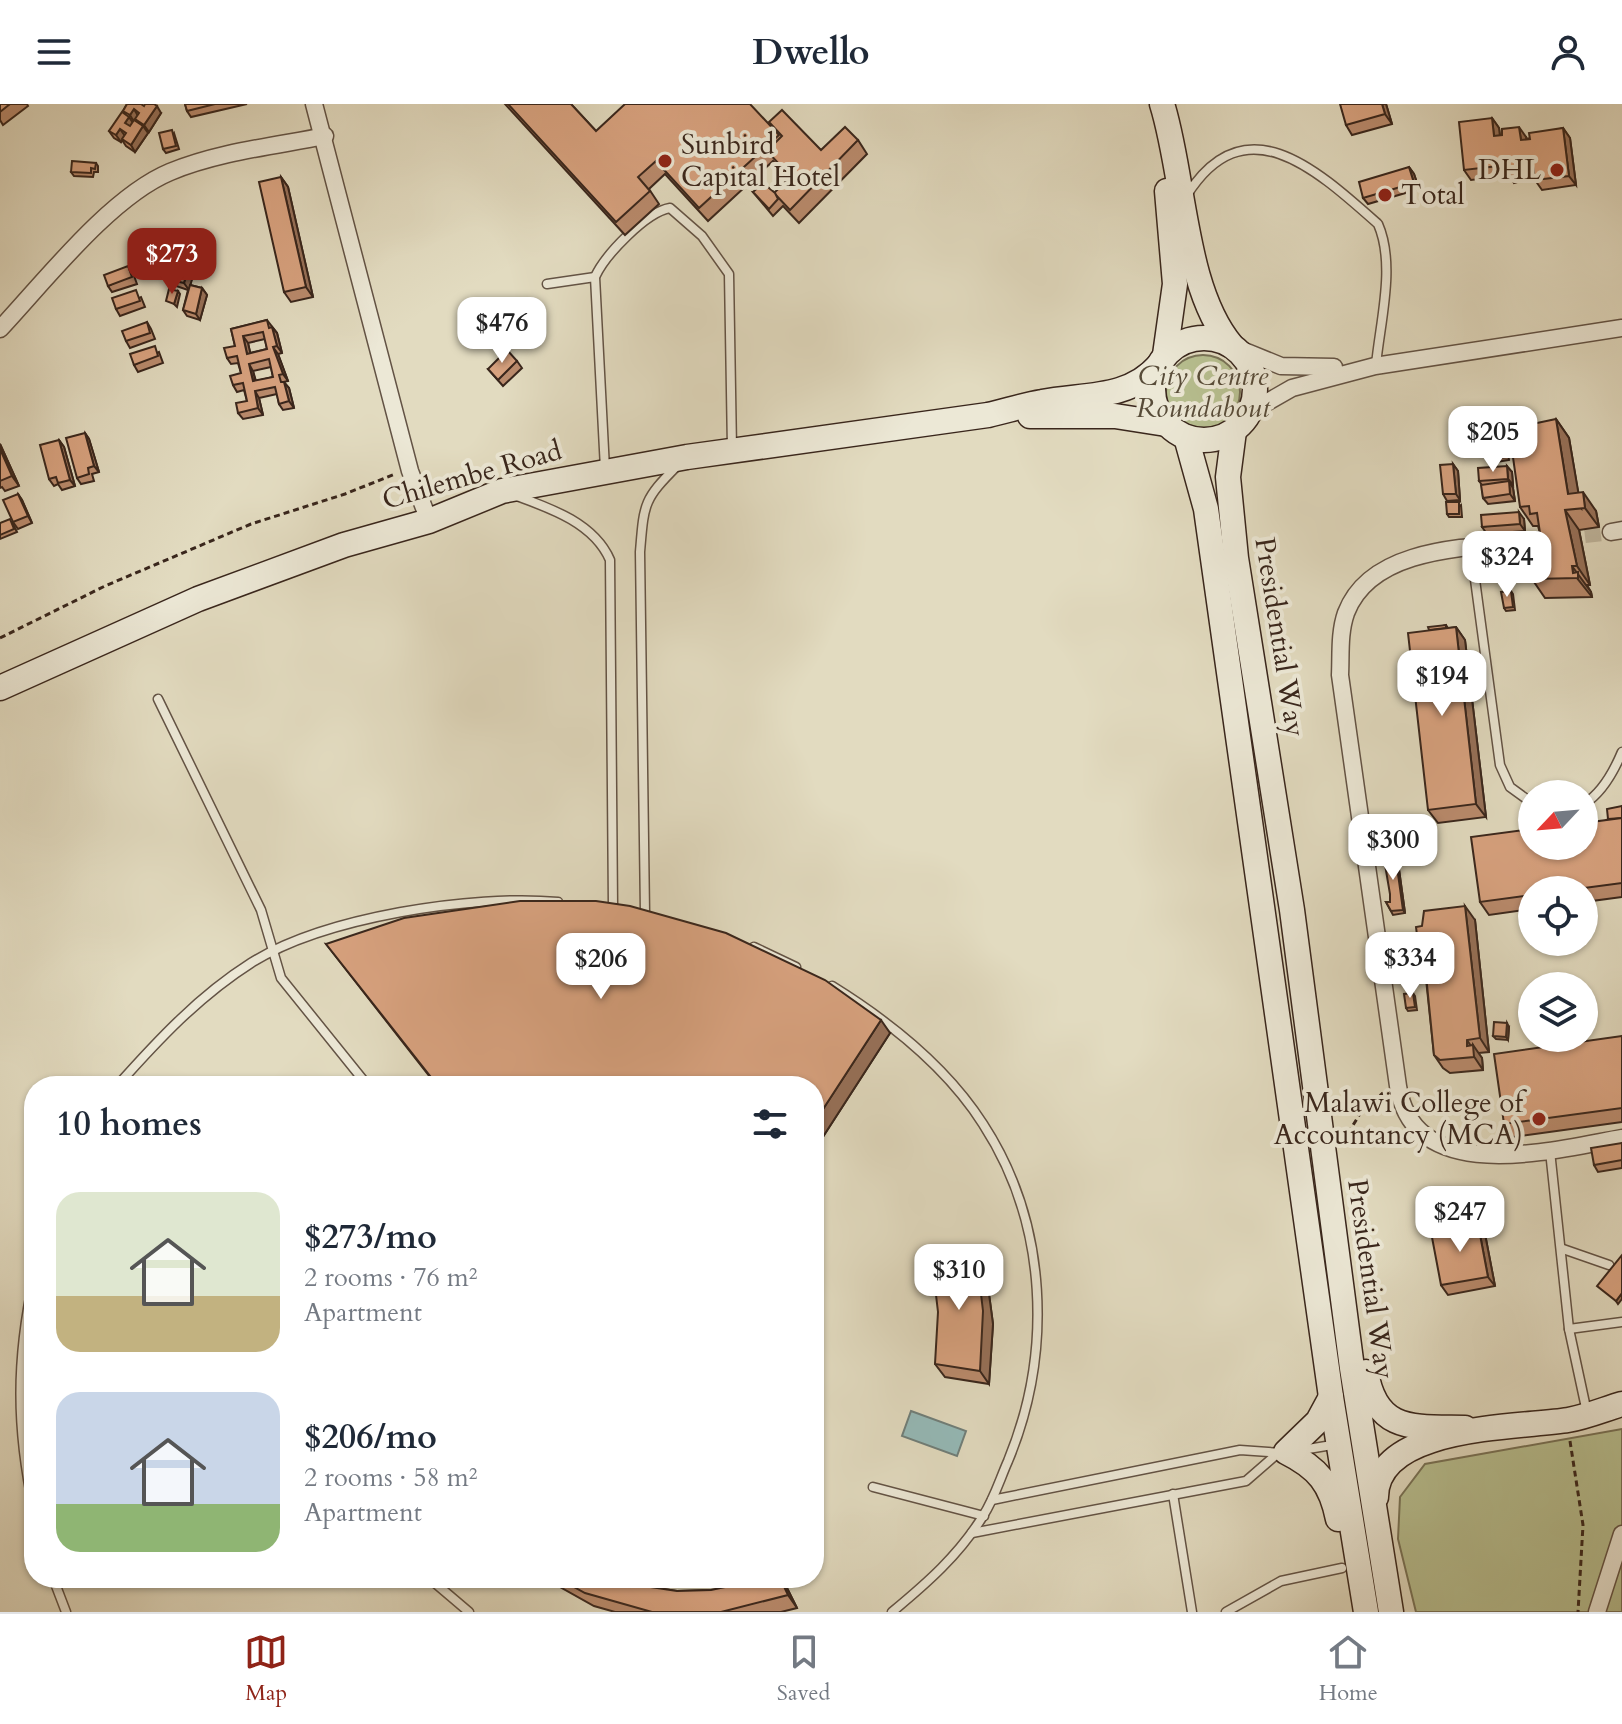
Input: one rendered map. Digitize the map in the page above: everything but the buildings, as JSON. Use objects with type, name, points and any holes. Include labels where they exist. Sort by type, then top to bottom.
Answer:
[{"type":"main road","points":[[1160,104],[1201,288],[1219,330],[1232,346]]},
{"type":"main road","points":[[1160,104],[1175,284],[1161,360],[1152,389],[1154,402],[1166,424]]},
{"type":"main road","points":[[1197,338],[1221,340],[1232,346],[1242,354],[1254,376],[1250,412],[1234,431],[1211,440],[1186,437],[1166,424],[1115,416],[988,415],[1125,389],[1147,379],[1174,347],[1197,338]]},
{"type":"main road","name":"Chilembe Road","points":[[0,688],[198,599],[356,541],[429,521],[502,491],[605,469],[988,415]]},
{"type":"main road","name":"Presidential Way","points":[[1234,431],[1228,477],[1236,558],[1292,910],[1327,1182],[1391,1612]]},
{"type":"main road","name":"Presidential Way","points":[[1186,437],[1206,509],[1331,1397],[1366,1612]]},
{"type":"main road","points":[[1327,1182],[1350,1261],[1363,1360],[1373,1401],[1380,1411],[1399,1423],[1465,1428]]},
{"type":"main road","points":[[1331,1397],[1318,1421],[1282,1453],[1322,1475],[1331,1492],[1351,1612]]},
{"type":"main road","points":[[1377,1515],[1379,1476],[1395,1455],[1412,1446],[1445,1437],[1577,1414],[1622,1402]]},
{"type":"main road","points":[[1339,1444],[1577,1414]]},
{"type":"street","points":[[314,104],[325,136],[410,471],[429,521]]},
{"type":"street","points":[[0,329],[131,194],[167,173],[196,162],[325,136]]},
{"type":"street","points":[[1250,412],[1292,388],[1375,366],[1622,328]]},
{"type":"street","points":[[1232,346],[1264,361],[1298,369],[1375,366]]},
{"type":"street","points":[[1547,540],[1391,564],[1367,578],[1346,615],[1341,638],[1340,675],[1398,1086],[1409,1116],[1440,1145],[1480,1156],[1549,1150],[1622,1138]]},
{"type":"street","points":[[1597,1612],[1622,1534]]},
{"type":"lane","points":[[1292,147],[1378,224],[1385,241],[1375,366]]},
{"type":"lane","points":[[1184,201],[1200,169],[1217,150]]},
{"type":"lane","points":[[605,469],[595,277],[603,260],[655,213],[670,208],[677,211],[722,260],[732,289],[732,451]]},
{"type":"lane","points":[[547,284],[595,277]]},
{"type":"lane","points":[[645,913],[640,568],[643,510],[650,493],[687,457]]},
{"type":"lane","points":[[502,491],[547,507],[588,531],[603,543],[610,560],[613,907]]},
{"type":"lane","points":[[1471,550],[1500,765],[1510,787],[1518,793]]},
{"type":"lane","points":[[158,699],[246,876],[274,950],[281,978],[360,1076]]},
{"type":"lane","points":[[1598,791],[1614,770],[1622,752]]},
{"type":"lane","points":[[127,1076],[193,1007],[274,950],[393,915],[499,899],[565,902]]},
{"type":"lane","points":[[602,906],[656,915]]},
{"type":"lane","points":[[747,944],[807,972]]},
{"type":"lane","points":[[826,982],[877,1015],[954,1084],[985,1126],[1024,1214],[1039,1311],[1036,1359],[1026,1410],[992,1500],[972,1533],[939,1573],[892,1612]]},
{"type":"lane","points":[[1549,1150],[1563,1249],[1577,1414]]},
{"type":"lane","points":[[1563,1249],[1609,1265]]},
{"type":"lane","points":[[1569,1329],[1622,1322]]},
{"type":"lane","points":[[24,1327],[20,1343],[24,1457]]},
{"type":"lane","points":[[992,1500],[1240,1450],[1282,1453],[1339,1444]]},
{"type":"lane","points":[[972,1533],[1246,1481],[1282,1453]]},
{"type":"lane","points":[[873,1487],[984,1516]]},
{"type":"lane","points":[[1173,1494],[1192,1612]]},
{"type":"lane","points":[[1226,1612],[1281,1581],[1342,1568]]},
{"type":"lane","points":[[57,1588],[66,1612]]},
{"type":"lane","points":[[441,1588],[469,1612]]},
{"type":"path","points":[[0,638],[105,586],[251,524],[345,494],[391,474],[410,471]]},
{"type":"path","points":[[1323,1151],[1339,1148],[1361,1112],[1398,1086]]},
{"type":"path","points":[[1577,1414],[1583,1525],[1578,1612]]},
{"type":"green space","name":"City Centre Roundabout","points":[[1203,355],[1224,361],[1234,371],[1240,392],[1234,413],[1224,423],[1203,429],[1182,423],[1172,413],[1166,392],[1172,371],[1182,361]]},
{"type":"green space","points":[[1622,1429],[1622,1612],[1416,1612],[1398,1539],[1400,1497],[1425,1464]]},
{"type":"water","points":[[911,1411],[966,1431],[957,1456],[902,1436]]},
{"type":"tunnel","points":[[1561,538],[1611,532]]},
{"type":"place","name":"Sunbird Capital Hotel","points":[[665,161]]},
{"type":"place","name":"DHL","points":[[1557,170]]},
{"type":"place","name":"Total","points":[[1385,195]]},
{"type":"place","name":"Malawi College of Accountancy (MCA)","points":[[1539,1119]]}]
